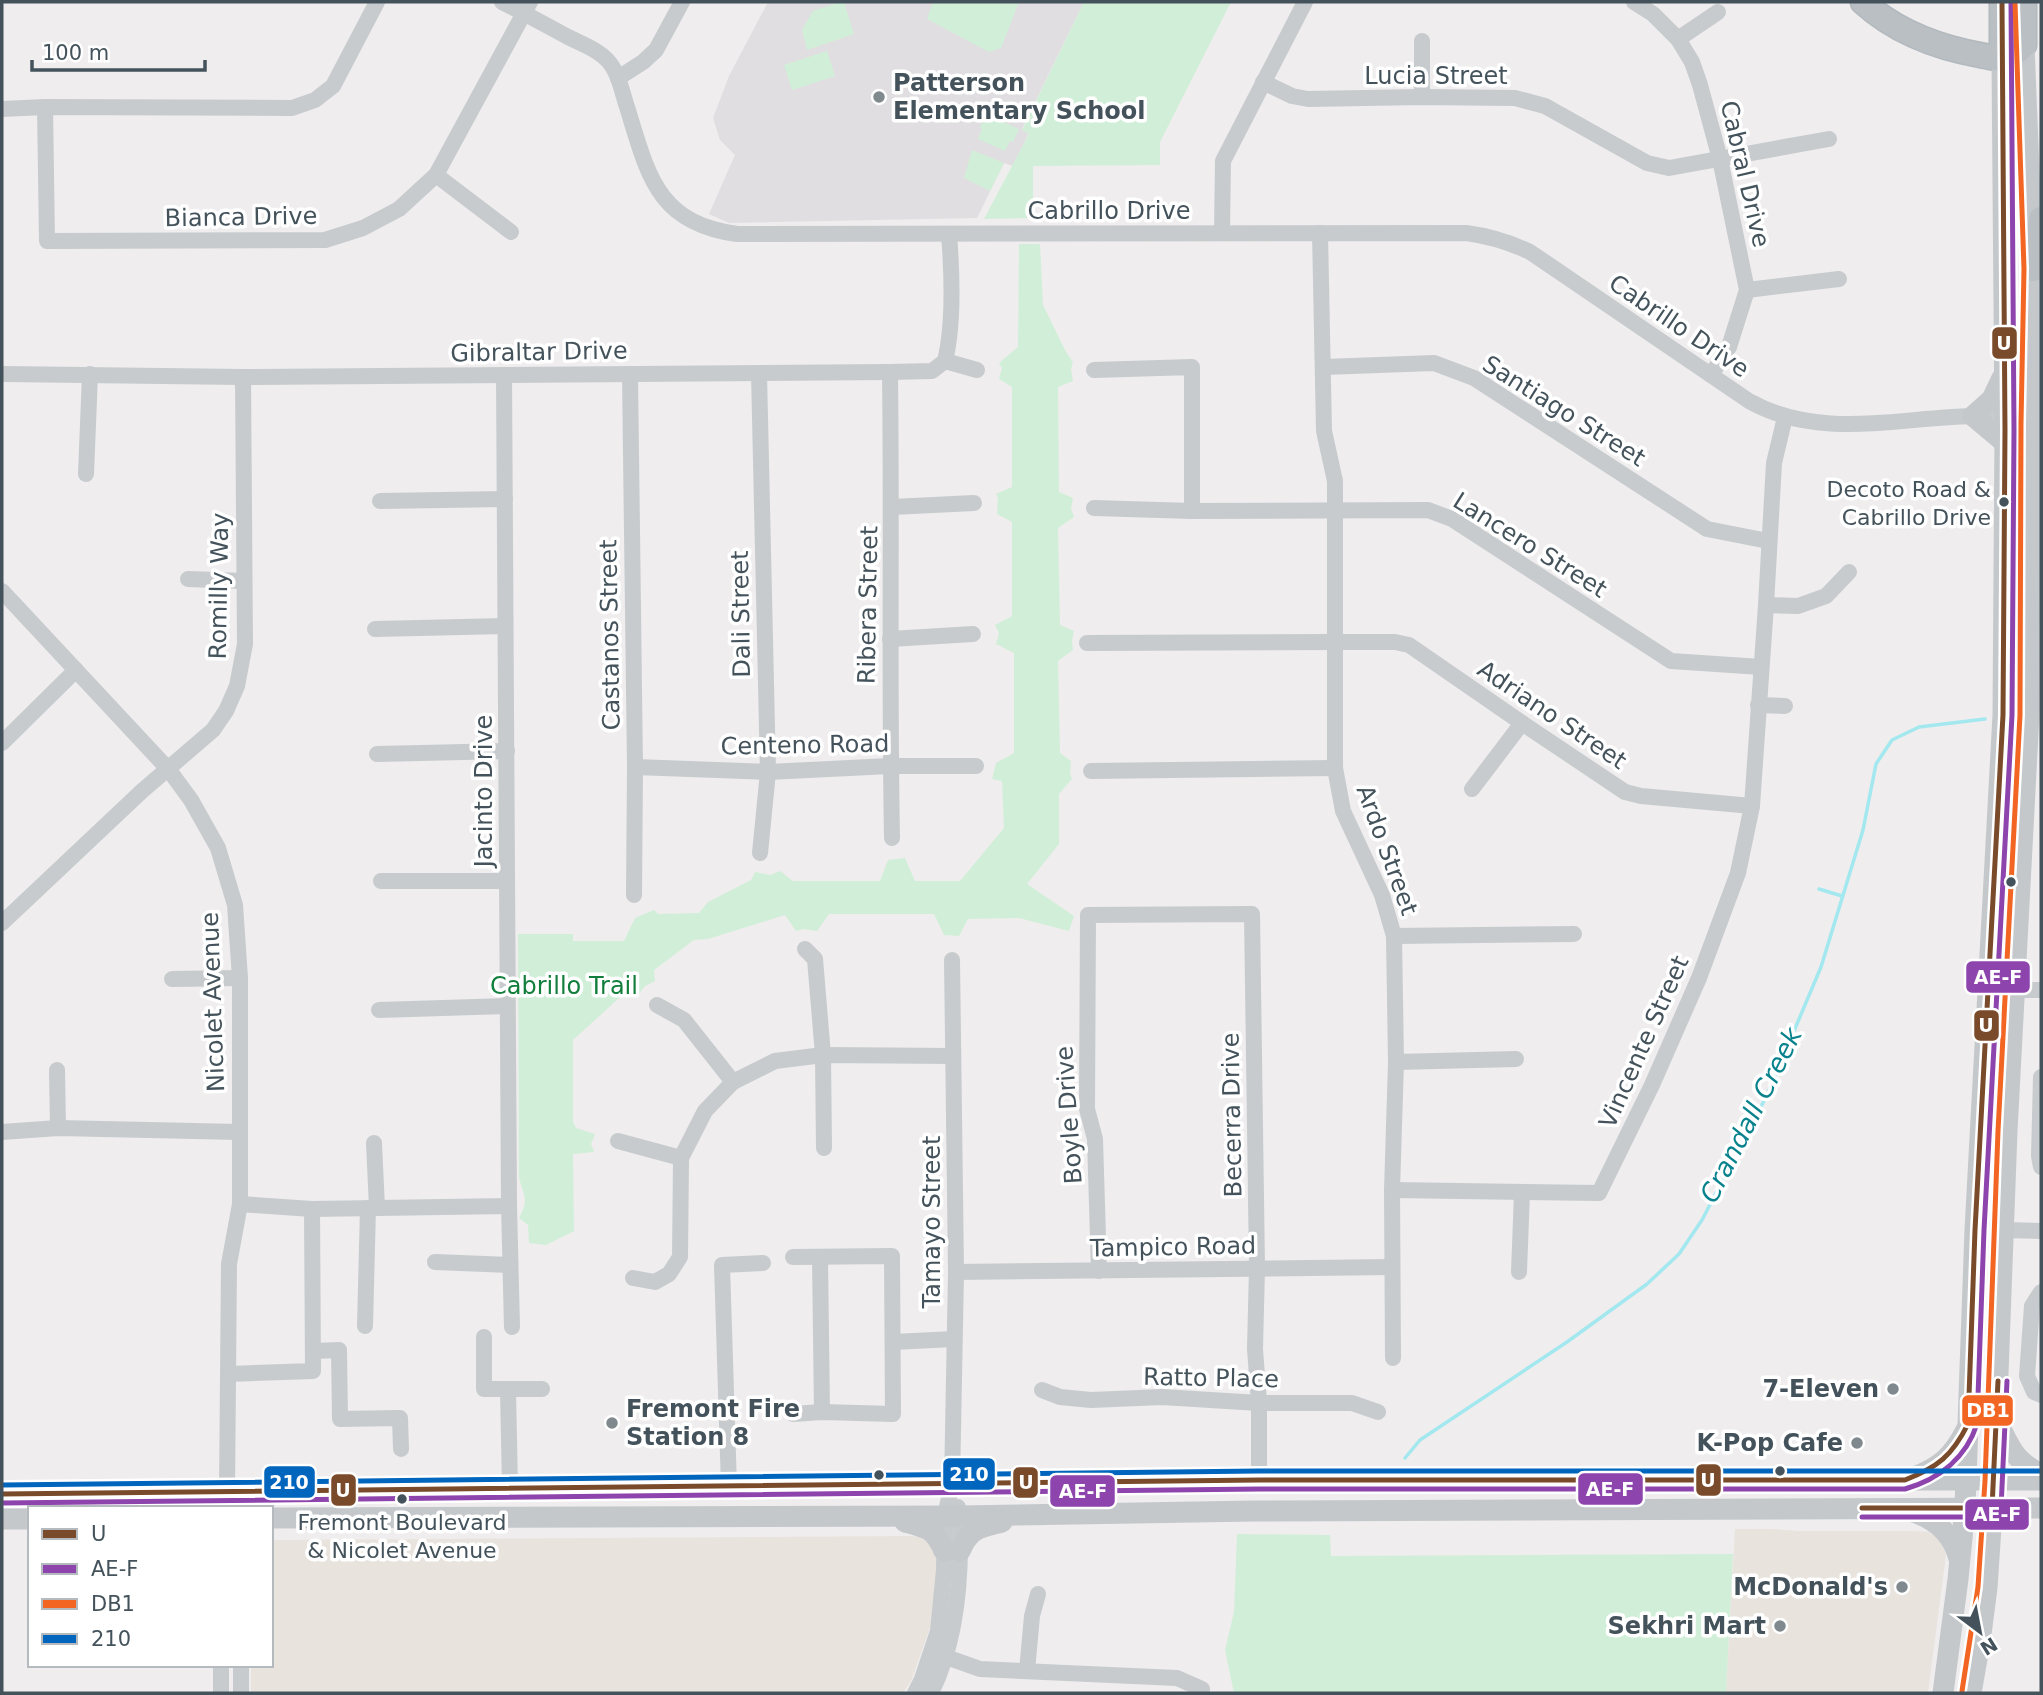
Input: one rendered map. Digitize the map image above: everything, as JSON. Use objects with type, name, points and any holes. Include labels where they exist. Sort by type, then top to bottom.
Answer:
[{"type":"highway","points":[[1863,2],[1895,26],[1916,37],[1952,49],[2002,58],[2024,45],[2024,2]]},
{"type":"highway","points":[[2002,2],[2002,58]]},
{"type":"highway","points":[[2033,269],[2041,219]]},
{"type":"main road","points":[[1971,1693],[1987,1588],[1994,1481],[2003,1230],[2029,715],[2036,424],[2024,45]]},
{"type":"main road","points":[[1943,1693],[1965,1507],[1975,1230],[2003,715],[2002,58]]},
{"type":"main road","points":[[2004,373],[1992,399],[1973,416],[2004,442]]},
{"type":"main road","points":[[1996,1419],[2013,1453],[2041,1474]]},
{"type":"main road","points":[[1905,1480],[1928,1471],[1947,1459],[1958,1447],[1968,1424]]},
{"type":"main road","points":[[2,1494],[228,1503],[510,1489],[1259,1480],[2041,1480]]},
{"type":"main road","points":[[1901,1508],[1926,1516],[1937,1524],[1952,1541],[1960,1560]]},
{"type":"main road","points":[[273,1518],[2041,1508]]},
{"type":"main road","points":[[880,1516],[925,1527],[952,1551],[978,1529],[1032,1515]]},
{"type":"main road","points":[[2,1519],[28,1519]]},
{"type":"street","points":[[2,109],[292,108],[315,100],[332,86],[377,2]]},
{"type":"street","name":"Cabrillo Drive","points":[[502,2],[527,8],[609,62],[618,78],[645,165],[654,185],[681,215],[715,231],[737,234],[1466,233],[1487,236],[1530,252],[1766,411],[1849,425],[1973,416],[2036,424]]},
{"type":"street","points":[[618,78],[656,50],[682,2]]},
{"type":"street","points":[[1222,233],[1223,161],[1306,2]]},
{"type":"street","name":"Cabral Drive","points":[[1634,2],[1653,14],[1678,39],[1692,62],[1720,159],[1747,290],[1729,346],[1711,375]]},
{"type":"street","name":"Bianca Drive","points":[[45,107],[47,241],[325,240],[363,228],[399,209],[436,175],[527,8]]},
{"type":"street","points":[[1678,39],[1718,12]]},
{"type":"street","points":[[1422,41],[1422,97]]},
{"type":"street","name":"Lucia Street","points":[[1263,82],[1292,96],[1308,99],[1515,98],[1545,106],[1647,163],[1670,168],[1829,139]]},
{"type":"street","points":[[436,175],[511,232]]},
{"type":"street","name":"Ardo Street","points":[[1320,233],[1324,431],[1335,481],[1335,768],[1343,811],[1382,895],[1394,936],[1396,1062],[1392,1190],[1393,1358]]},
{"type":"street","points":[[949,234],[949,342],[945,361],[977,370]]},
{"type":"street","points":[[1747,290],[1839,279]]},
{"type":"street","name":"Gibraltar Drive","points":[[2,374],[243,377],[890,372],[932,370],[945,361]]},
{"type":"street","name":"Santiago Street","points":[[1324,367],[1434,363],[1453,369],[1474,378],[1707,529],[1768,541]]},
{"type":"street","points":[[1094,370],[1192,367],[1192,511]]},
{"type":"street","name":"Ribera Street","points":[[890,372],[892,838]]},
{"type":"street","name":"Dali Street","points":[[759,373],[768,772],[760,853]]},
{"type":"street","points":[[86,474],[90,374]]},
{"type":"street","name":"Castanos Street","points":[[630,374],[634,895]]},
{"type":"street","name":"Jacinto Drive","points":[[504,375],[507,1006],[512,1327]]},
{"type":"street","name":"Romilly Way","points":[[2,923],[142,791],[213,730],[226,711],[237,686],[245,644],[243,377]]},
{"type":"street","name":"Vincente Street","points":[[1392,1190],[1599,1192],[1652,1085],[1699,978],[1738,873],[1752,806],[1768,541],[1772,518],[1773,463],[1784,416]]},
{"type":"street","points":[[380,501],[505,499]]},
{"type":"street","points":[[892,507],[974,503]]},
{"type":"street","name":"Lancero Street","points":[[1094,508],[1192,511],[1428,510],[1452,519],[1671,661],[1761,667]]},
{"type":"street","points":[[1766,606],[1798,606],[1826,596],[1849,572]]},
{"type":"street","points":[[188,579],[244,581]]},
{"type":"street","name":"Nicolet Avenue","points":[[2,591],[169,770],[191,800],[218,848],[235,905],[240,978],[240,1204],[229,1264],[227,1308],[228,1503]]},
{"type":"street","points":[[375,629],[505,626]]},
{"type":"street","points":[[890,639],[974,634]]},
{"type":"street","name":"Adriano Street","points":[[1087,643],[1395,642],[1409,645],[1625,792],[1641,796],[1752,806]]},
{"type":"street","points":[[2,743],[76,670]]},
{"type":"street","points":[[1758,705],[1786,706]]},
{"type":"street","points":[[1472,789],[1522,723]]},
{"type":"street","points":[[377,754],[507,751]]},
{"type":"street","name":"Centeno Road","points":[[635,767],[768,772],[890,766],[976,766]]},
{"type":"street","points":[[1091,771],[1335,768]]},
{"type":"street","points":[[381,881],[507,881]]},
{"type":"street","name":"Becerra Drive","points":[[1088,915],[1252,914],[1257,1269],[1255,1349],[1259,1402],[1259,1480]]},
{"type":"street","name":"Boyle Drive","points":[[1088,915],[1087,1109],[1096,1139],[1100,1270]]},
{"type":"street","points":[[1394,936],[1574,934]]},
{"type":"street","points":[[805,949],[815,959],[823,1055],[824,1148]]},
{"type":"street","name":"Tamayo Street","points":[[915,1693],[951,1634],[958,1595],[952,1551],[956,1272],[952,960]]},
{"type":"street","points":[[172,979],[240,978]]},
{"type":"street","points":[[1989,990],[2041,990]]},
{"type":"street","points":[[657,1005],[684,1020],[733,1082]]},
{"type":"street","points":[[379,1010],[507,1006]]},
{"type":"street","points":[[633,1278],[655,1282],[669,1274],[680,1257],[681,1158],[705,1111],[733,1082],[775,1061],[823,1055],[954,1056]]},
{"type":"street","points":[[1396,1062],[1516,1059]]},
{"type":"street","points":[[57,1070],[58,1128]]},
{"type":"street","points":[[2041,1077],[2041,1167]]},
{"type":"street","points":[[2,1132],[58,1128],[239,1132]]},
{"type":"street","points":[[618,1141],[681,1158]]},
{"type":"street","points":[[365,1326],[374,1143]]},
{"type":"street","points":[[1519,1272],[1522,1192]]},
{"type":"street","points":[[240,1204],[312,1209],[509,1206]]},
{"type":"street","points":[[229,1374],[313,1371],[312,1209]]},
{"type":"street","points":[[2003,1230],[2041,1231]]},
{"type":"street","points":[[793,1257],[892,1256],[893,1414],[793,1414]]},
{"type":"street","points":[[820,1257],[822,1412]]},
{"type":"street","points":[[435,1262],[510,1265]]},
{"type":"street","points":[[729,1487],[722,1265],[763,1263]]},
{"type":"street","name":"Tampico Road","points":[[956,1272],[1392,1267]]},
{"type":"street","points":[[2041,1292],[2032,1306],[2027,1376],[2034,1392],[2041,1395]]},
{"type":"street","points":[[484,1337],[484,1389],[542,1389]]},
{"type":"street","points":[[892,1342],[954,1339]]},
{"type":"street","points":[[314,1351],[338,1350],[340,1419],[400,1418],[401,1449]]},
{"type":"street","points":[[508,1389],[510,1489]]},
{"type":"street","name":"Ratto Place","points":[[1042,1390],[1060,1396],[1091,1400],[1162,1397],[1352,1403],[1378,1412]]},
{"type":"street","points":[[1027,1671],[1032,1616],[1038,1594]]},
{"type":"street","points":[[939,1654],[980,1669],[1177,1678],[1202,1689]]},
{"type":"street","name":"Tamayo Street","points":[[932,1693],[939,1654]]},
{"type":"street","points":[[221,1667],[221,1693]]},
{"type":"street","points":[[241,1667],[241,1693]]},
{"type":"shaded area","name":"Patterson Elementary School","points":[[768,2],[1084,2],[1022,129],[1029,133],[1013,166],[1004,163],[977,218],[729,223],[709,214],[735,155],[720,140],[713,118],[729,76]]},
{"type":"shaded area","points":[[1735,1529],[1915,1531],[1928,1532],[1937,1538],[1946,1555],[1928,1693],[1726,1693]]},
{"type":"shaded area","points":[[912,1536],[930,1544],[937,1558],[937,1571],[931,1625],[911,1681],[903,1693],[251,1693],[251,1667],[273,1667],[273,1540]]},
{"type":"green space","points":[[844,2],[854,34],[807,50],[802,30],[813,11]]},
{"type":"green space","points":[[933,2],[1019,2],[1001,48],[989,52],[927,19]]},
{"type":"green space","points":[[1084,2],[1231,2],[1160,142],[1160,165],[1033,166],[1033,218],[984,219],[1029,134],[1022,130]]},
{"type":"green space","points":[[827,51],[835,76],[792,90],[784,65]]},
{"type":"green space","points":[[986,114],[1019,129],[1005,151],[978,139]]},
{"type":"green space","points":[[972,150],[1004,163],[990,191],[964,178]]},
{"type":"green space","name":"Cabrillo Trail","points":[[1019,244],[1040,244],[1043,305],[1073,362],[1073,381],[1058,387],[1059,492],[1073,498],[1071,508],[1074,517],[1058,528],[1060,625],[1074,631],[1073,650],[1058,661],[1060,753],[1071,761],[1072,779],[1059,794],[1059,844],[1027,884],[1074,916],[1069,931],[1019,918],[968,919],[959,936],[944,935],[934,914],[829,914],[817,931],[796,931],[785,915],[708,939],[694,940],[654,970],[655,981],[645,986],[638,995],[628,990],[573,1040],[573,1122],[576,1128],[595,1134],[591,1144],[594,1152],[573,1154],[574,1231],[546,1245],[529,1243],[528,1225],[519,1218],[525,1201],[519,1177],[518,934],[573,934],[573,941],[624,941],[635,918],[654,910],[658,914],[699,913],[708,902],[751,880],[755,872],[770,875],[780,871],[793,881],[880,881],[888,860],[905,858],[915,881],[960,881],[1004,828],[1002,781],[992,779],[996,763],[1014,753],[1014,653],[996,644],[999,633],[995,625],[1012,616],[1012,522],[997,514],[996,494],[1012,487],[1012,387],[999,379],[1002,368],[999,363],[1018,347]]},
{"type":"green space","points":[[1237,1534],[1330,1535],[1331,1556],[1733,1554],[1726,1693],[1234,1693],[1225,1650],[1234,1612]]},
{"type":"waterway","name":"Crandall Creek","points":[[1405,1458],[1420,1440],[1567,1342],[1647,1284],[1679,1254],[1702,1220],[1767,1095],[1821,967],[1863,830],[1876,764],[1892,740],[1919,727],[1985,719]]},
{"type":"waterway","points":[[1819,889],[1842,896]]},
{"type":"transit line","name":"U","points":[[2,1494],[1259,1480],[1905,1480],[1935,1465],[1950,1452],[1968,1424],[1975,1230],[2003,715],[2005,430],[2002,2]]},
{"type":"transit line","name":"AE-F","points":[[2,1503],[1259,1489],[1905,1489],[1950,1466],[1966,1447],[1977,1424],[1984,1230],[2012,715],[2014,430],[2011,2]]},
{"type":"transit line","name":"DB1","points":[[1962,1691],[1978,1587],[1985,1481],[1998,1131],[2020,715],[2024,269],[2015,2]]},
{"type":"transit line","name":"U","points":[[1862,1508],[1992,1508],[1998,1381]]},
{"type":"transit line","name":"AE-F","points":[[1862,1517],[1992,1517],[1998,1514],[2001,1508],[2007,1381]]},
{"type":"transit line","name":"210","points":[[2,1485],[1259,1471],[2041,1471]]},
{"type":"place","name":"Patterson Elementary School","points":[[879,97]]},
{"type":"place","name":"Decoto Road & Cabrillo Drive","points":[[2004,502]]},
{"type":"place","name":"7-Eleven","points":[[1893,1389]]},
{"type":"place","name":"Fremont Fire Station 8","points":[[612,1423]]},
{"type":"place","name":"K-Pop Cafe","points":[[1857,1443]]},
{"type":"place","name":"Fremont Boulevard & Nicolet Avenue","points":[[402,1499]]},
{"type":"place","name":"McDonald's","points":[[1902,1587]]},
{"type":"place","name":"Sekhri Mart","points":[[1780,1626]]}]
